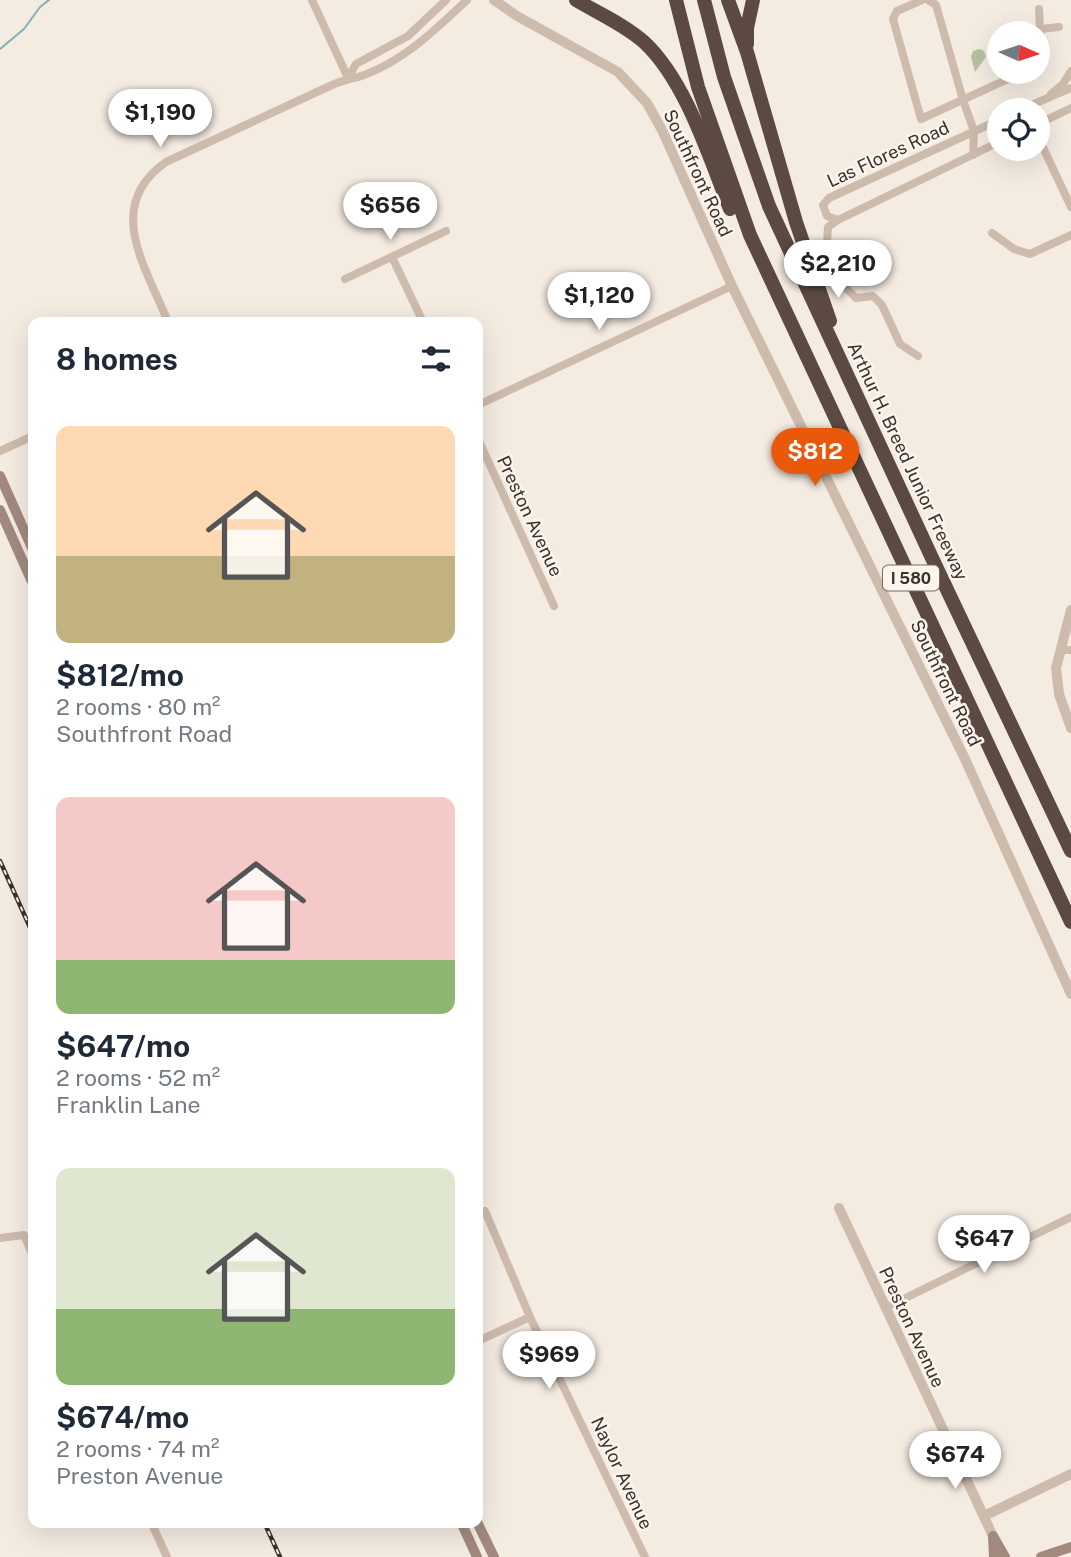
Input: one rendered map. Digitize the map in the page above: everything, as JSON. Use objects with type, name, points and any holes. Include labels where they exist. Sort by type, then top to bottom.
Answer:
[{"type":"highway","points":[[576,0],[643,41],[670,71],[694,120],[734,219],[750,234]]},
{"type":"highway","name":"I 580","points":[[676,0],[698,87],[750,234],[1071,922]]},
{"type":"highway","name":"Arthur H. Breed Junior Freeway","points":[[704,0],[724,77],[764,193],[1071,851]]},
{"type":"highway","points":[[728,0],[747,52],[796,222],[856,391]]},
{"type":"highway","points":[[747,52],[747,28],[753,0]]},
{"type":"main road","points":[[0,476],[28,539]]},
{"type":"main road","points":[[0,510],[28,573]]},
{"type":"main road","points":[[464,1528],[477,1557]]},
{"type":"main road","points":[[480,1528],[494,1557]]},
{"type":"main road","points":[[993,1536],[994,1557]]},
{"type":"main road","points":[[993,1536],[1005,1557]]},
{"type":"main road","points":[[1041,1557],[1071,1547]]},
{"type":"street","points":[[312,0],[348,78]]},
{"type":"street","points":[[348,78],[356,64],[408,36],[446,0]]},
{"type":"street","points":[[166,317],[133,236],[131,217],[142,184],[156,169],[348,78],[363,75],[401,56],[417,46],[467,0]]},
{"type":"street","name":"Southfront Road","points":[[494,0],[517,16],[618,72],[647,103],[732,286],[965,759],[1071,994]]},
{"type":"street","points":[[922,0],[897,11],[894,19],[921,120],[997,84]]},
{"type":"street","points":[[928,0],[936,5],[974,131],[973,155]]},
{"type":"street","points":[[1039,9],[1040,21]]},
{"type":"street","points":[[1050,28],[1059,27]]},
{"type":"street","points":[[1046,98],[1063,84],[1071,71]]},
{"type":"street","points":[[1048,98],[1071,88]]},
{"type":"street","points":[[1050,118],[1071,108]]},
{"type":"street","points":[[1050,118],[1071,115]]},
{"type":"street","name":"Las Flores Road","points":[[838,220],[827,216],[823,205],[829,198],[987,125]]},
{"type":"street","points":[[918,356],[900,344],[882,305],[873,296],[856,298],[848,290],[827,243],[828,227],[987,148]]},
{"type":"street","points":[[1049,161],[1071,207]]},
{"type":"street","points":[[345,279],[446,231]]},
{"type":"street","points":[[992,233],[1014,249],[1030,254],[1071,235]]},
{"type":"street","points":[[392,257],[421,317]]},
{"type":"street","points":[[483,403],[732,286]]},
{"type":"street","points":[[0,451],[28,438]]},
{"type":"street","name":"Preston Avenue","points":[[483,450],[554,606]]},
{"type":"street","points":[[1071,610],[1065,650],[1056,668],[1059,694],[1071,728]]},
{"type":"street","name":"Preston Avenue","points":[[839,1208],[993,1536]]},
{"type":"street","name":"Naylor Avenue","points":[[485,1211],[530,1317],[645,1557]]},
{"type":"street","points":[[885,1308],[1071,1217]]},
{"type":"street","points":[[0,1238],[24,1235],[28,1244]]},
{"type":"street","points":[[483,1339],[530,1317]]},
{"type":"street","points":[[984,1516],[1071,1474]]},
{"type":"street","points":[[154,1528],[167,1557]]},
{"type":"green space","points":[[973,51],[984,51],[986,57],[975,72],[971,57]]},
{"type":"waterway","points":[[0,49],[24,29],[40,7],[49,0]]},
{"type":"railway","points":[[0,861],[28,923]]},
{"type":"railway","points":[[267,1528],[280,1557]]}]
